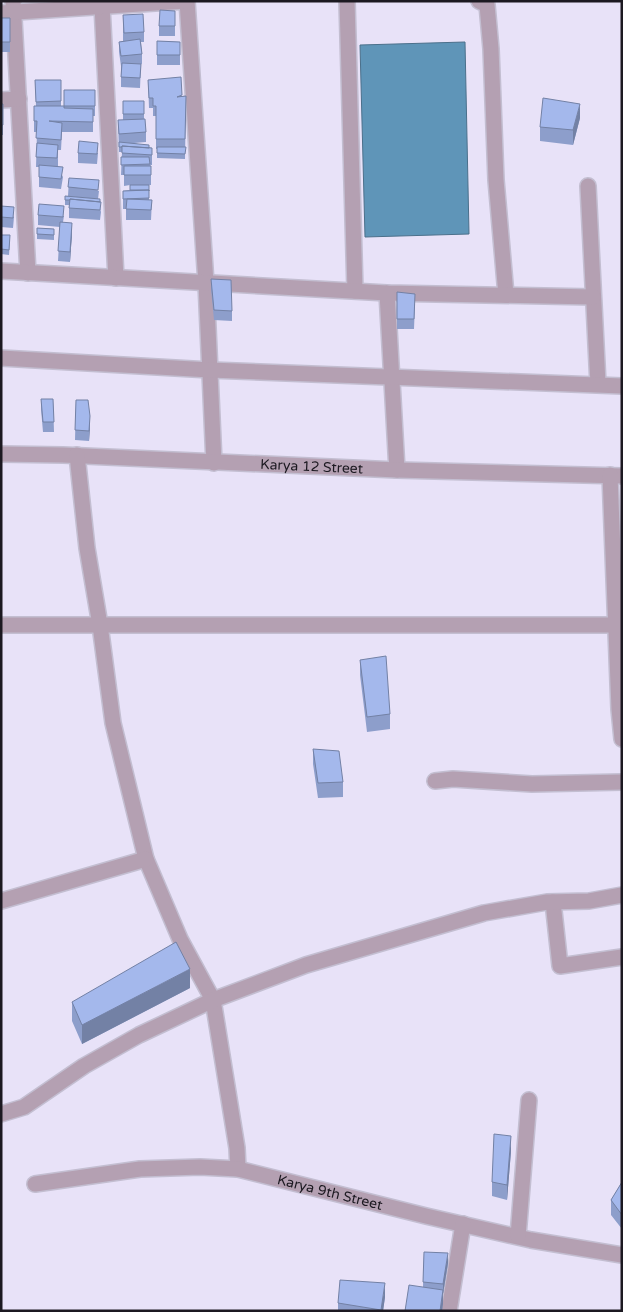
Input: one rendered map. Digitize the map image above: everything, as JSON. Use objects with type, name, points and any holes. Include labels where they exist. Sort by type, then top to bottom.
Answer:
[{"type":"street","points":[[28,273],[18,99],[9,9],[186,1],[206,283],[214,463]]},
{"type":"street","points":[[347,1],[356,291]]},
{"type":"street","points":[[479,1],[487,5],[491,49],[496,180],[506,295]]},
{"type":"street","points":[[102,6],[116,278]]},
{"type":"street","points":[[1,100],[18,99]]},
{"type":"street","points":[[588,186],[598,384]]},
{"type":"street","points":[[1,271],[387,293],[594,297]]},
{"type":"street","points":[[387,293],[397,470]]},
{"type":"street","points":[[1,358],[210,370],[622,386]]},
{"type":"street","name":"Karya 12 Street","points":[[1,454],[77,455],[214,463],[397,470],[616,476]]},
{"type":"street","points":[[77,455],[87,548],[113,723],[146,859],[180,939],[213,1000],[237,1148],[238,1170]]},
{"type":"street","points":[[616,476],[619,709],[622,739]]},
{"type":"street","points":[[1,625],[619,625]]},
{"type":"street","points":[[435,781],[453,779],[532,784],[622,782]]},
{"type":"street","points":[[1,902],[146,859]]},
{"type":"street","points":[[1,1114],[24,1106],[84,1066],[139,1035],[213,1000],[306,965],[484,913],[553,902],[589,901],[622,895]]},
{"type":"street","points":[[553,902],[560,966],[622,957]]},
{"type":"street","points":[[518,1236],[529,1100]]},
{"type":"street","name":"Karya 9th Street","points":[[35,1184],[140,1169],[200,1167],[238,1170],[531,1240],[622,1255]]},
{"type":"street","points":[[449,1311],[463,1224]]},
{"type":"water","points":[[465,42],[469,234],[365,237],[360,45]]},
{"type":"building","points":[[160,10],[175,11],[175,26],[159,26]]},
{"type":"building","points":[[143,14],[144,32],[124,33],[123,15]]},
{"type":"building","points":[[1,18],[10,18],[10,42],[1,42]]},
{"type":"building","points":[[140,39],[142,54],[121,56],[119,42]]},
{"type":"building","points":[[157,41],[180,42],[180,55],[157,55]]},
{"type":"building","points":[[122,63],[141,64],[140,78],[121,77]]},
{"type":"building","points":[[181,77],[182,95],[177,97],[186,96],[185,139],[156,139],[156,106],[153,106],[153,98],[149,98],[148,80]]},
{"type":"building","points":[[35,80],[61,80],[61,101],[36,102]]},
{"type":"building","points":[[64,90],[95,90],[95,106],[64,106]]},
{"type":"building","points":[[543,98],[580,104],[573,130],[540,127]]},
{"type":"building","points":[[123,101],[144,101],[144,114],[123,114]]},
{"type":"building","points":[[1,104],[3,104],[3,125],[1,125]]},
{"type":"building","points":[[34,106],[64,106],[64,108],[93,109],[93,122],[49,121],[62,123],[61,140],[36,138],[37,121],[34,121]]},
{"type":"building","points":[[145,119],[146,132],[119,134],[118,120]]},
{"type":"building","points":[[79,141],[98,143],[97,154],[78,153]]},
{"type":"building","points":[[119,142],[149,145],[149,148],[119,147]]},
{"type":"building","points":[[37,143],[58,145],[57,158],[36,157]]},
{"type":"building","points":[[122,146],[152,148],[152,155],[122,153]]},
{"type":"building","points":[[157,147],[186,147],[185,154],[157,153]]},
{"type":"building","points":[[121,157],[149,157],[150,164],[121,165]]},
{"type":"building","points":[[39,165],[63,167],[61,179],[39,177]]},
{"type":"building","points":[[124,166],[151,166],[151,175],[124,175]]},
{"type":"building","points":[[69,178],[99,180],[98,190],[68,187]]},
{"type":"building","points":[[130,185],[149,185],[149,190],[130,190]]},
{"type":"building","points":[[149,190],[149,198],[123,199],[123,191]]},
{"type":"building","points":[[65,196],[100,199],[100,202],[65,200]]},
{"type":"building","points":[[70,199],[101,202],[100,210],[69,208]]},
{"type":"building","points":[[127,199],[152,200],[151,210],[126,209]]},
{"type":"building","points":[[39,204],[64,206],[63,217],[38,215]]},
{"type":"building","points":[[1,206],[14,207],[13,218],[1,217]]},
{"type":"building","points":[[60,222],[72,223],[70,252],[58,251]]},
{"type":"building","points":[[37,228],[54,229],[54,235],[37,234]]},
{"type":"building","points":[[1,235],[10,235],[9,250],[1,249]]},
{"type":"building","points":[[211,279],[231,280],[232,311],[214,310]]},
{"type":"building","points":[[397,292],[415,294],[414,319],[397,319]]},
{"type":"building","points":[[41,399],[53,399],[54,422],[43,422]]},
{"type":"building","points":[[76,400],[88,400],[89,431],[75,430]]},
{"type":"building","points":[[386,656],[390,714],[367,717],[360,660]]},
{"type":"building","points":[[313,749],[339,751],[343,782],[318,783]]},
{"type":"building","points":[[176,942],[190,969],[82,1025],[72,1002]]},
{"type":"building","points":[[494,1134],[511,1136],[507,1185],[492,1182]]},
{"type":"building","points":[[622,1182],[622,1215],[611,1200]]},
{"type":"building","points":[[424,1252],[448,1253],[443,1284],[423,1282]]},
{"type":"building","points":[[340,1280],[385,1283],[381,1310],[338,1303]]},
{"type":"building","points":[[409,1285],[443,1290],[440,1311],[405,1311]]}]
